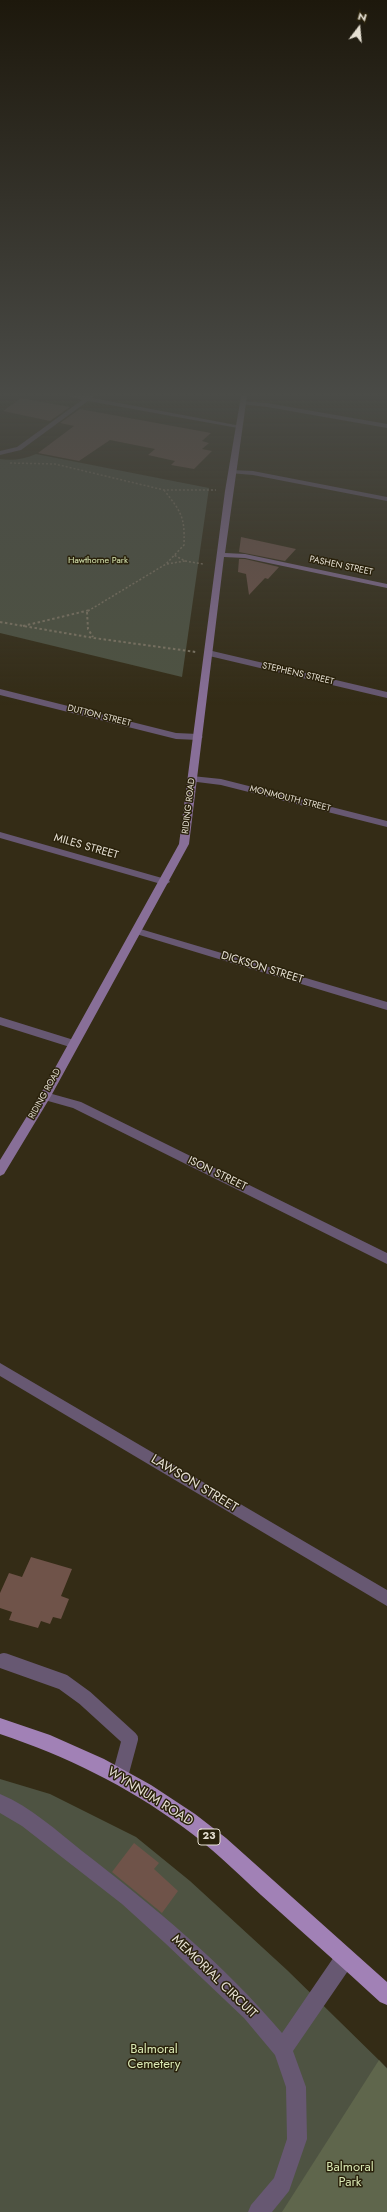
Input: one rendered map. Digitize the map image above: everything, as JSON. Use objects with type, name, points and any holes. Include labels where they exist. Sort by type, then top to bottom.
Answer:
[{"type":"main road","name":"RIDING ROAD","points":[[0,1171],[45,1096],[165,882],[184,844],[228,499]]},
{"type":"main road","name":"PASHEN STREET","points":[[221,555],[245,556],[387,586]]},
{"type":"main road","name":"WYNNUM ROAD","points":[[0,1726],[60,1747],[120,1776],[190,1821],[236,1859],[387,1995]]},
{"type":"street","name":"STEPHENS STREET","points":[[208,653],[387,695]]},
{"type":"street","name":"DUTTON STREET","points":[[0,692],[176,736],[198,737]]},
{"type":"street","name":"MONMOUTH STREET","points":[[192,779],[221,782],[387,824]]},
{"type":"street","name":"MILES STREET","points":[[0,835],[165,882]]},
{"type":"street","name":"DICKSON STREET","points":[[137,931],[387,1006]]},
{"type":"street","points":[[0,1021],[73,1044]]},
{"type":"street","name":"ISON STREET","points":[[45,1096],[77,1105],[387,1259]]},
{"type":"street","name":"LAWSON STREET","points":[[0,1369],[387,1599]]},
{"type":"street","name":"MEMORIAL CIRCUIT","points":[[0,1803],[28,1820],[128,1898],[172,1936],[251,2011],[282,2049],[296,2087],[297,2139],[282,2184],[258,2212]]},
{"type":"street","points":[[282,2049],[345,1958]]},
{"type":"lane","points":[[0,1660],[63,1682],[85,1698],[125,1734],[130,1739],[120,1776]]},
{"type":"path","points":[[23,626],[87,612],[166,564],[184,545],[185,525],[180,511],[171,499]]},
{"type":"path","points":[[174,555],[185,561]]},
{"type":"path","points":[[166,564],[185,561],[203,564]]},
{"type":"path","points":[[87,612],[88,629],[94,638]]},
{"type":"path","points":[[0,622],[94,638],[123,641],[188,652],[208,653]]},
{"type":"green space","name":"Hawthorne Park","points":[[0,499],[207,499],[182,677],[0,633]]},
{"type":"green space","name":"Balmoral Cemetery","points":[[0,1779],[50,1794],[136,1837],[190,1881],[287,1970],[387,2068],[387,2212],[0,2212]]},
{"type":"green space","name":"Balmoral Park","points":[[379,2060],[387,2069],[387,2212],[282,2212]]},
{"type":"building","points":[[241,537],[296,549],[285,561],[239,552]]},
{"type":"building","points":[[239,559],[279,567],[268,579],[265,578],[249,595],[246,574],[238,572]]},
{"type":"building","points":[[31,1557],[72,1569],[61,1596],[69,1599],[61,1619],[53,1617],[50,1624],[41,1621],[38,1628],[9,1620],[12,1612],[0,1608],[0,1593],[9,1573],[22,1577]]},
{"type":"building","points":[[134,1843],[159,1863],[154,1869],[178,1891],[162,1913],[112,1872]]}]
